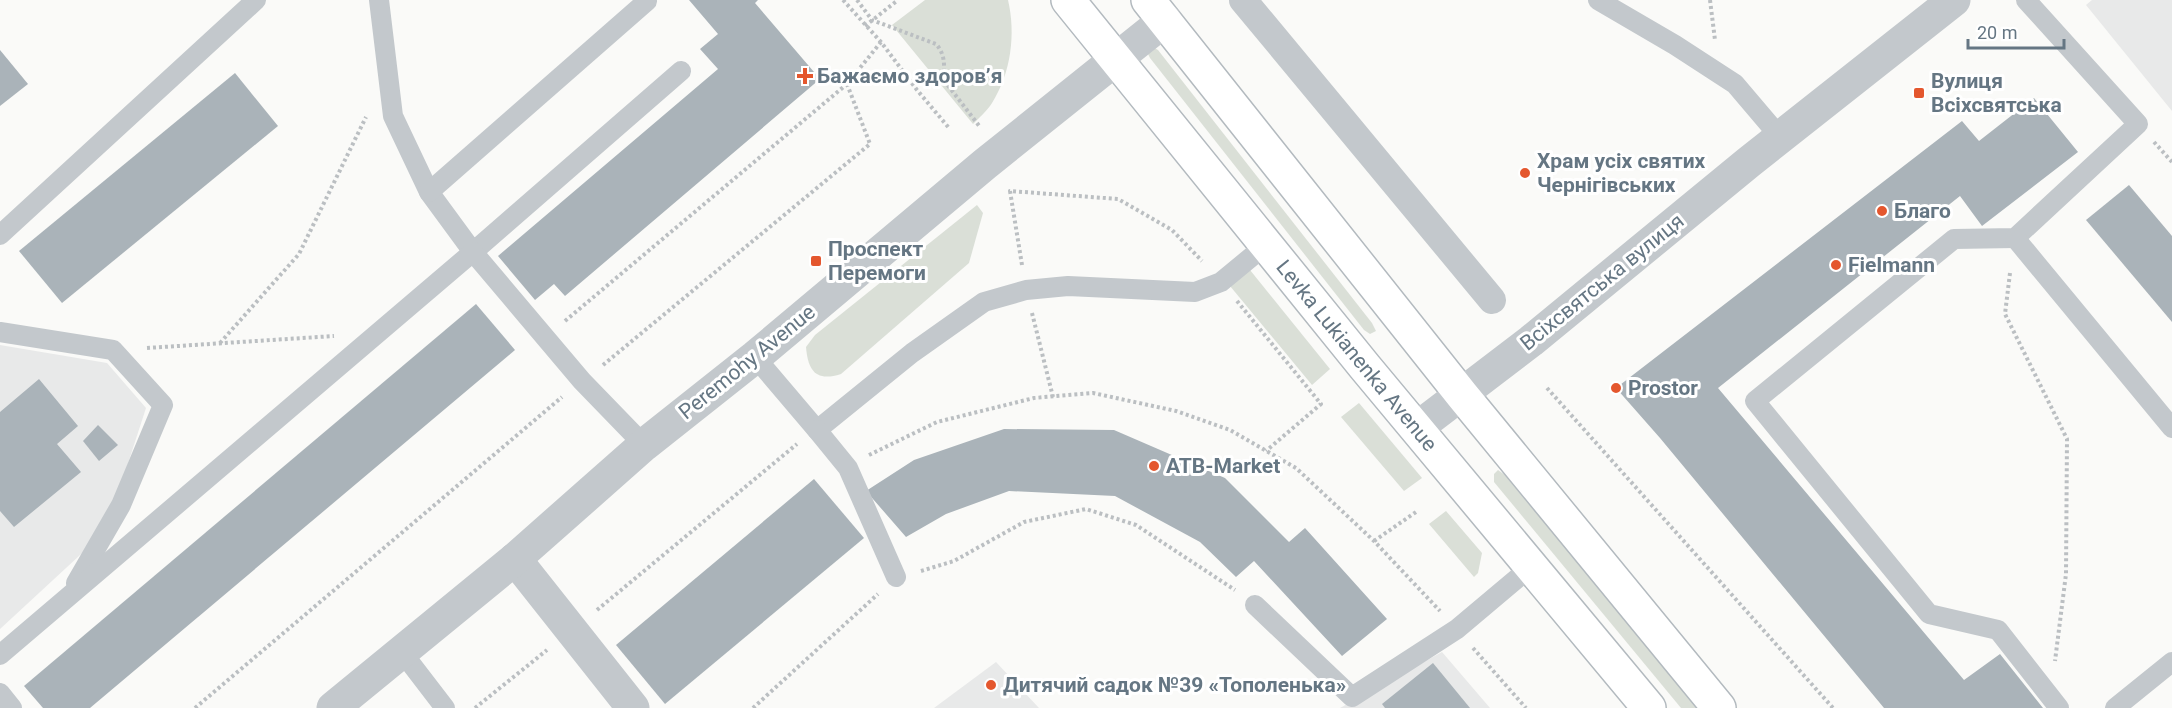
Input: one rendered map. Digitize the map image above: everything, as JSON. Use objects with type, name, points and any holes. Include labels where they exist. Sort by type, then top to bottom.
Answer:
[{"type":"main road","name":"Levka Lukianenka Avenue","points":[[1068,0],[1268,244],[1365,367],[1649,708]]},
{"type":"main road","points":[[1156,10],[1462,394],[1719,708]]},
{"type":"street","points":[[1243,0],[1492,300]]},
{"type":"street","name":"Всіхсвятська вулиця","points":[[1417,428],[1531,341],[1780,137],[1954,0]]},
{"type":"street","name":"Peremohy Avenue","points":[[333,708],[514,559],[644,446],[1117,59],[1156,10]]},
{"type":"street","points":[[514,559],[633,708]]},
{"type":"lane","points":[[0,235],[256,0]]},
{"type":"lane","points":[[379,0],[393,116],[429,192],[473,252],[582,381],[644,446]]},
{"type":"lane","points":[[1598,0],[1675,45],[1735,84],[1780,137]]},
{"type":"lane","points":[[2026,0],[2138,124],[2015,238],[1954,239],[1755,401],[1929,614],[1998,630],[2055,703]]},
{"type":"lane","points":[[429,192],[647,1]]},
{"type":"lane","points":[[0,655],[473,252],[681,71]]},
{"type":"lane","points":[[2015,238],[2172,428]]},
{"type":"lane","points":[[809,435],[912,353],[984,302],[1026,290],[1068,286],[1195,292],[1221,282],[1268,244]]},
{"type":"lane","points":[[0,332],[113,350],[163,405],[121,505],[68,597]]},
{"type":"lane","points":[[754,357],[809,435],[848,468],[897,577]]},
{"type":"lane","points":[[1255,604],[1352,697],[1457,629],[1532,566]]},
{"type":"lane","points":[[402,652],[445,708]]},
{"type":"lane","points":[[2115,708],[2172,662]]},
{"type":"lane","points":[[0,693],[12,708]]},
{"type":"path","points":[[843,0],[881,42],[949,128]]},
{"type":"path","points":[[856,0],[872,20],[936,44],[942,50],[945,66],[943,80],[1000,153]]},
{"type":"path","points":[[865,26],[897,0]]},
{"type":"path","points":[[546,337],[847,84],[881,42]]},
{"type":"path","points":[[220,343],[299,254],[387,72]]},
{"type":"path","points":[[602,366],[870,144],[847,84]]},
{"type":"path","points":[[2015,238],[2005,314],[2067,439],[2066,574],[2055,703]]},
{"type":"path","points":[[113,350],[378,333]]},
{"type":"path","points":[[195,708],[582,381]]},
{"type":"path","points":[[1546,388],[1833,708]]},
{"type":"path","points":[[848,468],[937,422],[1034,398],[1093,393],[1176,411],[1230,430],[1296,468],[1374,540],[1457,629],[1526,708]]},
{"type":"path","points":[[1266,451],[1321,404]]},
{"type":"path","points":[[475,708],[809,435]]},
{"type":"path","points":[[753,708],[897,577],[954,561],[1024,522],[1086,509],[1136,525],[1255,604]]},
{"type":"path","points":[[1374,540],[1416,512]]},
{"type":"shaded area","points":[[925,0],[1008,0],[1012,26],[1008,66],[992,103],[973,124],[892,25]]},
{"type":"shaded area","points":[[2092,0],[2172,0],[2172,111],[2086,5]]},
{"type":"shaded area","points":[[1153,47],[1158,50],[1376,331],[1370,334],[1364,330],[1150,58],[1147,52]]},
{"type":"shaded area","points":[[977,205],[983,213],[969,263],[841,374],[825,377],[815,372],[811,368],[806,347],[815,335]]},
{"type":"shaded area","points":[[1250,270],[1330,369],[1312,385],[1230,286]]},
{"type":"shaded area","points":[[0,345],[107,363],[146,408],[106,531],[0,629]]},
{"type":"shaded area","points":[[1359,403],[1422,478],[1404,491],[1341,417]]},
{"type":"shaded area","points":[[1498,470],[1505,475],[1698,708],[1681,708],[1494,482],[1494,474]]},
{"type":"shaded area","points":[[1446,511],[1482,553],[1478,573],[1474,577],[1429,524]]},
{"type":"shaded area","points":[[1442,652],[1490,708],[1340,708]]},
{"type":"shaded area","name":"Дитячий садок №39 «Тополенька»","points":[[996,662],[1039,708],[934,708]]},
{"type":"building","points":[[689,0],[758,0],[755,3],[820,79],[565,296],[554,284],[535,300],[498,256],[718,69],[700,49],[718,34]]},
{"type":"building","points":[[0,50],[28,84],[0,106]]},
{"type":"building","points":[[235,73],[278,126],[62,303],[19,251]]},
{"type":"building","points":[[2034,98],[2078,152],[1982,226],[1960,196],[1718,388],[1964,680],[2000,654],[2043,708],[1884,708],[1616,388],[1962,121],[1979,141]]},
{"type":"building","points":[[2129,185],[2172,236],[2172,322],[2086,220]]},
{"type":"building","points":[[476,304],[515,350],[90,708],[43,708],[24,686]]},
{"type":"building","points":[[39,379],[78,426],[57,444],[81,472],[14,527],[0,511],[0,412]]},
{"type":"building","points":[[98,425],[118,445],[99,461],[83,441]]},
{"type":"building","points":[[1004,429],[1114,430],[1225,478],[1289,542],[1305,528],[1387,619],[1342,656],[1254,561],[1236,577],[1200,542],[1115,496],[1009,491],[946,514],[906,537],[866,491],[914,460]]},
{"type":"building","points":[[814,479],[864,538],[665,704],[616,645]]},
{"type":"building","points":[[1433,663],[1470,708],[1385,708],[1382,704]]},
{"type":"place","name":"Бажаємо здоровʼя","points":[[805,76]]},
{"type":"place","name":"Вулиця Всіхсвятська","points":[[1919,93]]},
{"type":"place","name":"Храм усіх святих Чернігівських","points":[[1525,173]]},
{"type":"place","name":"Благо","points":[[1882,211]]},
{"type":"place","name":"Проспект Перемоги","points":[[816,261]]},
{"type":"place","name":"Fielmann","points":[[1836,265]]},
{"type":"place","name":"Prostor","points":[[1616,388]]},
{"type":"place","name":"ATB-Market","points":[[1154,466]]},
{"type":"place","name":"Дитячий садок №39 «Тополенька»","points":[[991,685]]}]
